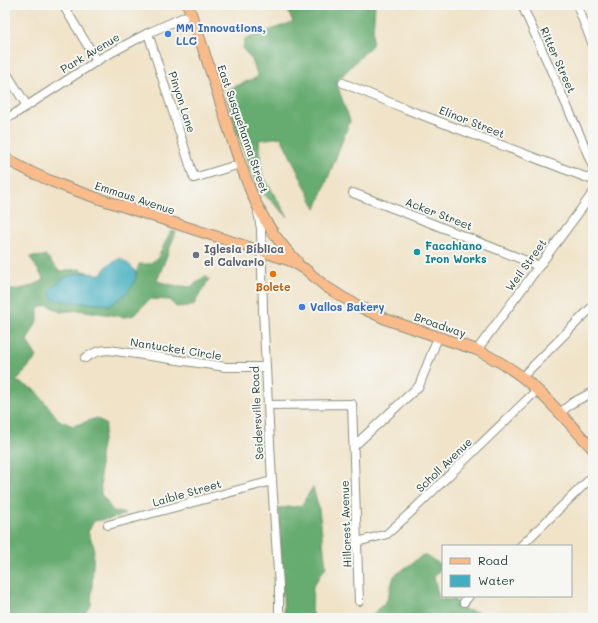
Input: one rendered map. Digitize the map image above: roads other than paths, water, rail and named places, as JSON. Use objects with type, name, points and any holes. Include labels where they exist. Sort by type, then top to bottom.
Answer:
[{"type":"main road","name":"East Susquehanna Street","points":[[190,9],[240,164],[257,207],[274,235],[305,270]]},
{"type":"main road","name":"Emmaus Avenue","points":[[5,158],[17,166],[56,184],[261,251]]},
{"type":"main road","name":"Broadway","points":[[261,251],[291,261],[325,286],[364,310],[388,320],[477,350],[507,366],[537,390],[593,449]]},
{"type":"street","points":[[63,5],[97,61]]},
{"type":"street","name":"Ritter Street","points":[[522,5],[593,168]]},
{"type":"street","points":[[577,5],[593,44]]},
{"type":"street","name":"Park Avenue","points":[[5,120],[97,61],[190,9]]},
{"type":"street","name":"Pinyon Lane","points":[[148,33],[194,178],[240,164]]},
{"type":"street","points":[[5,71],[27,106]]},
{"type":"street","name":"Elinor Street","points":[[344,83],[400,107],[593,180]]},
{"type":"street","name":"Acker Street","points":[[353,193],[539,266]]},
{"type":"street","name":"Weil Street","points":[[477,350],[593,193]]},
{"type":"street","name":"Seidersville Road","points":[[257,207],[261,229],[266,367],[279,586],[279,618]]},
{"type":"street","points":[[522,377],[593,306]]},
{"type":"street","points":[[354,446],[419,386],[438,337]]},
{"type":"street","name":"Nantucket Circle","points":[[85,358],[100,350],[109,350],[226,367],[266,367]]},
{"type":"street","name":"Scholl Avenue","points":[[357,542],[386,534],[409,514],[537,390]]},
{"type":"street","points":[[560,413],[572,403],[593,392]]},
{"type":"street","name":"Hillcrest Avenue","points":[[268,405],[352,404],[359,601]]},
{"type":"street","points":[[522,545],[593,476]]},
{"type":"street","name":"Laible Street","points":[[108,526],[272,481]]},
{"type":"water","points":[[121,258],[135,271],[135,281],[129,290],[111,305],[60,301],[52,298],[50,292],[53,287],[66,277],[82,273],[101,274],[108,265]]},
{"type":"place","name":"MM Innovations, LLC","points":[[168,34]]},
{"type":"place","name":"Facchiano Iron Works","points":[[417,252]]},
{"type":"place","name":"Iglesia Bíblica el Calvario","points":[[196,255]]},
{"type":"place","name":"Bolete","points":[[273,274]]},
{"type":"place","name":"Vallos Bakery","points":[[302,307]]}]
